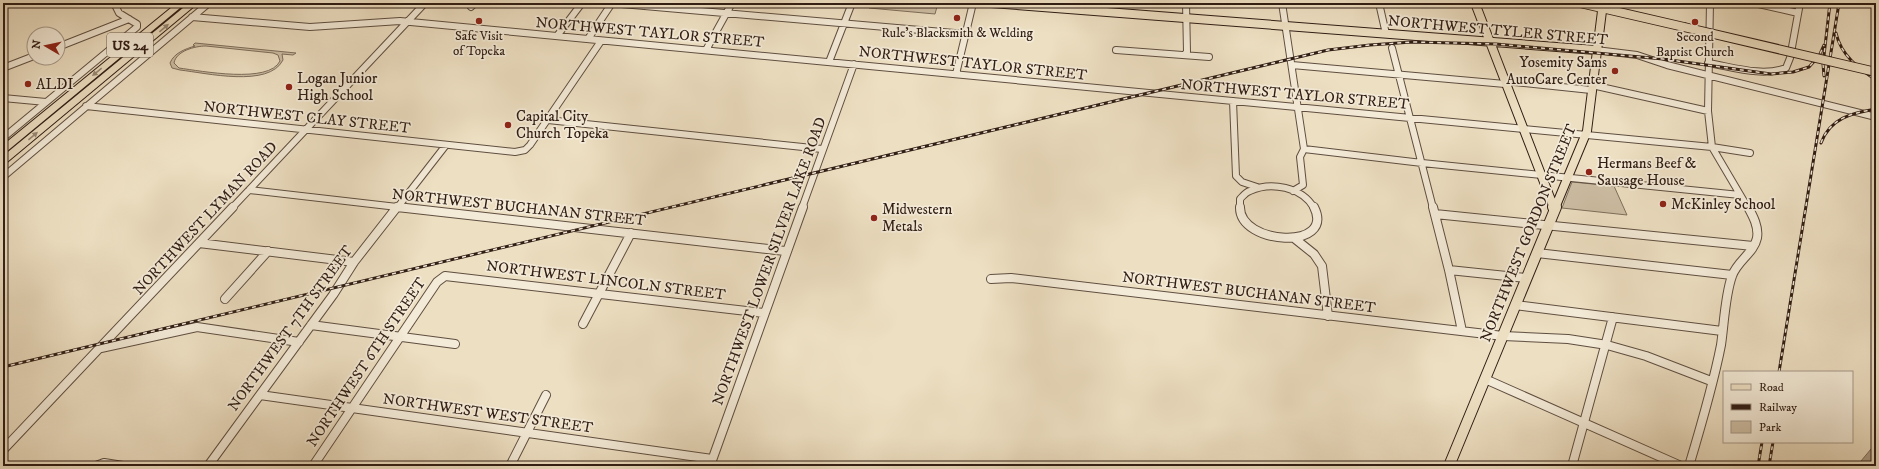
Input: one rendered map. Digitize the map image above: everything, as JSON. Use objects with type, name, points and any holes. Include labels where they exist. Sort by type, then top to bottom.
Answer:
[{"type":"highway","name":"US 24","points":[[3,150],[182,3]]},
{"type":"highway","name":"US 24","points":[[3,162],[194,3]]},
{"type":"main road","name":"NORTHWEST TYLER STREET","points":[[991,3],[1596,50]]},
{"type":"main road","points":[[1475,3],[1554,209]]},
{"type":"main road","points":[[1580,3],[1602,6],[1684,27],[1876,72]]},
{"type":"main road","name":"NORTHWEST GORDON STREET","points":[[1449,466],[1585,134],[1602,6]]},
{"type":"street","points":[[3,138],[137,27],[137,24],[119,12],[114,3]]},
{"type":"street","points":[[3,177],[209,3]]},
{"type":"street","name":"NORTHWEST LYMAN ROAD","points":[[3,450],[425,3]]},
{"type":"street","points":[[557,36],[582,3]]},
{"type":"street","points":[[588,39],[612,3],[966,34]]},
{"type":"street","points":[[706,50],[732,3]]},
{"type":"street","points":[[829,62],[852,3]]},
{"type":"street","points":[[956,74],[973,3]]},
{"type":"street","points":[[1185,54],[1187,52],[1186,3]]},
{"type":"street","points":[[1282,3],[1304,149],[1300,157],[1303,186],[1293,191]]},
{"type":"street","points":[[1379,3],[1386,34]]},
{"type":"street","points":[[1689,466],[1702,424],[1721,344],[1732,275],[1743,259],[1748,255],[1757,240],[1758,229],[1752,214],[1712,146],[1708,111],[1710,74],[1708,63],[1710,3]]},
{"type":"street","points":[[1754,3],[1798,13]]},
{"type":"street","points":[[1708,63],[1766,71],[1783,70],[1786,68],[1790,58],[1800,3]]},
{"type":"street","name":"NORTHWEST TAYLOR STREET","points":[[192,17],[305,27],[384,21],[407,22],[1712,146],[1750,153]]},
{"type":"street","points":[[66,44],[129,19]]},
{"type":"street","points":[[601,41],[548,120],[822,149]]},
{"type":"street","points":[[1392,48],[1449,270],[1462,331]]},
{"type":"street","points":[[1116,50],[1209,57]]},
{"type":"street","name":"NORTHWEST TYLER STREET","points":[[1596,50],[1637,55],[1666,65],[1710,74],[1876,117]]},
{"type":"street","points":[[3,68],[26,59]]},
{"type":"street","name":"NORTHWEST LOWER SILVER LAKE ROAD","points":[[711,462],[822,149],[854,64]]},
{"type":"street","points":[[1292,65],[1505,83],[1592,87],[1708,111]]},
{"type":"street","points":[[3,98],[46,102]]},
{"type":"street","points":[[1233,101],[1236,176],[1242,182],[1257,187]]},
{"type":"street","name":"NORTHWEST CLAY STREET","points":[[86,106],[514,152],[525,150],[548,120]]},
{"type":"street","name":"NORTHWEST 7TH STREET","points":[[208,466],[300,342],[354,262],[446,145]]},
{"type":"street","points":[[1304,149],[1422,163],[1740,195]]},
{"type":"street","points":[[1272,186],[1293,191],[1311,203],[1316,210],[1318,218],[1317,223],[1311,231],[1294,238],[1280,238],[1266,235],[1254,229],[1244,220],[1239,208],[1240,199],[1246,192],[1257,187],[1272,186]]},
{"type":"street","name":"NORTHWEST BUCHANAN STREET","points":[[249,190],[786,251]]},
{"type":"street","points":[[1435,214],[1753,246]]},
{"type":"street","points":[[583,324],[601,293],[631,233]]},
{"type":"street","points":[[1294,238],[1316,254],[1322,266],[1328,316]]},
{"type":"street","points":[[199,243],[354,262]]},
{"type":"street","points":[[225,299],[268,251]]},
{"type":"street","points":[[1537,253],[1732,275]]},
{"type":"street","points":[[1449,270],[1526,278]]},
{"type":"street","name":"NORTHWEST LINCOLN STREET","points":[[446,276],[764,313]]},
{"type":"street","name":"NORTHWEST 6TH STREET","points":[[313,466],[437,282],[446,276]]},
{"type":"street","name":"NORTHWEST BUCHANAN STREET","points":[[991,280],[1011,278],[1503,336]]},
{"type":"street","points":[[1515,305],[1722,331]]},
{"type":"street","points":[[1572,466],[1613,317]]},
{"type":"street","points":[[312,325],[455,344]]},
{"type":"street","points":[[100,348],[197,328],[300,342]]},
{"type":"street","points":[[1503,336],[1552,337],[1606,345],[1661,361],[1711,382]]},
{"type":"street","points":[[1485,379],[1681,466]]},
{"type":"street","name":"NORTHWEST WEST STREET","points":[[260,395],[526,433],[711,462]]},
{"type":"street","points":[[510,466],[546,395]]},
{"type":"street","points":[[99,465],[123,466]]},
{"type":"green space","points":[[871,3],[938,3],[935,14],[869,8]]},
{"type":"green space","points":[[195,43],[296,53],[293,55],[282,54],[283,60],[276,69],[265,74],[251,76],[220,76],[172,68],[170,63],[174,57],[184,50],[195,46],[193,45]],"holes":[[[202,46],[273,53],[278,55],[280,61],[273,68],[263,72],[249,74],[218,73],[179,68],[174,63],[175,59],[182,52]]]},
{"type":"green space","points":[[1572,182],[1614,186],[1627,215],[1562,208]]},
{"type":"shaded area","points":[[1876,443],[1876,466],[1860,466],[1861,461]]},
{"type":"railway","points":[[1824,76],[1823,64],[1830,3]]},
{"type":"railway","points":[[1779,371],[1839,3]]},
{"type":"railway","points":[[1836,33],[1838,41],[1851,60],[1876,80]]},
{"type":"railway","points":[[3,367],[1328,50],[1412,42],[1496,44],[1663,59],[1771,74],[1793,72],[1809,67],[1819,56],[1824,45]]},
{"type":"railway","points":[[1821,143],[1825,135],[1836,122],[1859,112],[1876,109]]},
{"type":"railway","points":[[1758,466],[1762,443]]},
{"type":"railway","points":[[1769,466],[1773,443]]},
{"type":"place","name":"Rule's Blacksmith & Welding","points":[[957,18]]},
{"type":"place","name":"Safe Visit of Topeka","points":[[479,21]]},
{"type":"place","name":"Second Baptist Church","points":[[1695,22]]},
{"type":"place","name":"Yosemity Sams AutoCare Center","points":[[1615,71]]},
{"type":"place","name":"ALDI","points":[[28,84]]},
{"type":"place","name":"Logan Junior High School","points":[[289,87]]},
{"type":"place","name":"Capital City Church Topeka","points":[[508,125]]},
{"type":"place","name":"Hermans Beef & Sausage House","points":[[1589,172]]},
{"type":"place","name":"McKinley School","points":[[1663,204]]},
{"type":"place","name":"Midwestern Metals","points":[[874,218]]}]
